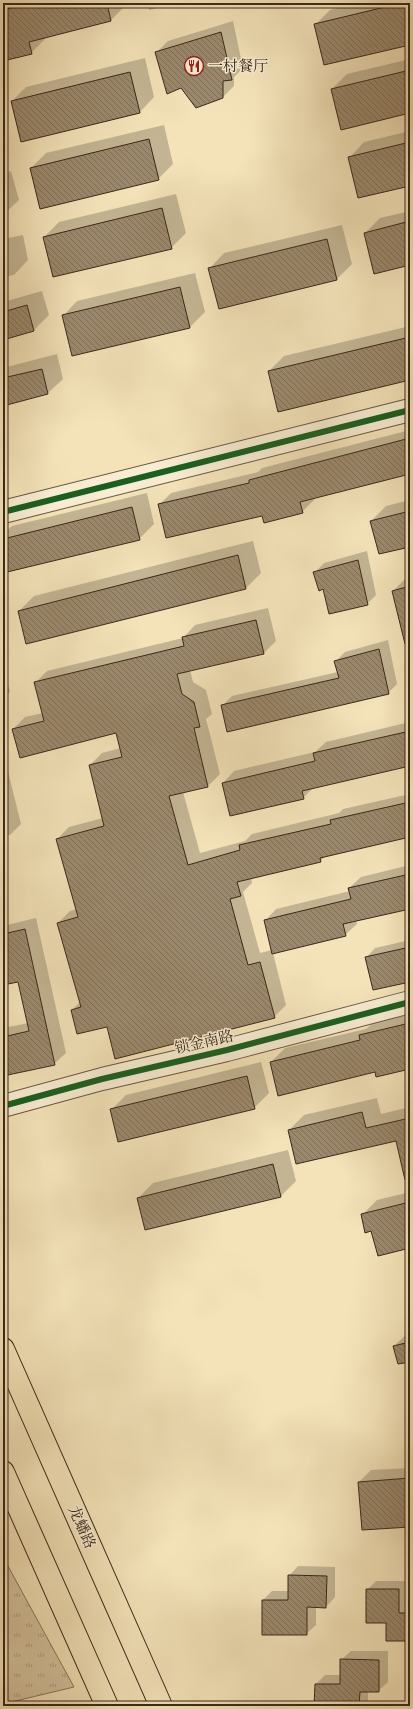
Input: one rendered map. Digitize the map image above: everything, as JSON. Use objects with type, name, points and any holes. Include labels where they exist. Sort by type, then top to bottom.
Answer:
[{"type":"main road","name":"龙蟠路","points":[[3,1349],[161,1706]]},
{"type":"main road","points":[[3,1472],[8,1497],[107,1706]]},
{"type":"street","points":[[3,512],[410,410]]},
{"type":"street","name":"锁金南路","points":[[3,1106],[102,1079],[227,1050],[410,1002]]},
{"type":"green space","points":[[3,1557],[74,1687],[3,1704]]},
{"type":"building","points":[[31,3],[107,3],[111,21],[29,42],[32,54],[3,61],[3,10]]},
{"type":"building","points":[[402,3],[410,3],[410,45],[324,65],[314,24]]},
{"type":"building","name":"一村餐厅","points":[[221,32],[232,80],[223,81],[223,98],[196,108],[181,88],[167,94],[155,52]]},
{"type":"building","points":[[410,70],[410,113],[341,130],[331,89]]},
{"type":"building","points":[[130,72],[140,113],[21,142],[11,101]]},
{"type":"building","points":[[149,139],[159,180],[40,209],[30,168]]},
{"type":"building","points":[[410,142],[410,186],[358,198],[348,157]]},
{"type":"building","points":[[162,208],[172,249],[53,277],[43,237]]},
{"type":"building","points":[[410,221],[410,265],[374,274],[364,233]]},
{"type":"building","points":[[327,239],[337,280],[219,309],[208,268]]},
{"type":"building","points":[[180,287],[190,328],[72,356],[62,315]]},
{"type":"building","points":[[27,305],[34,331],[3,340],[3,312]]},
{"type":"building","points":[[410,337],[410,380],[278,412],[268,371]]},
{"type":"building","points":[[42,369],[48,394],[3,406],[3,378]]},
{"type":"building","points":[[410,438],[410,474],[300,502],[303,513],[264,523],[262,516],[166,538],[158,504],[249,483],[249,480]]},
{"type":"building","points":[[132,507],[140,540],[3,573],[3,539]]},
{"type":"building","points":[[410,511],[410,547],[379,554],[370,521]]},
{"type":"building","points":[[238,555],[246,589],[26,644],[18,611]]},
{"type":"building","points":[[358,560],[368,605],[329,614],[323,589],[319,591],[313,572]]},
{"type":"building","points":[[410,586],[410,644],[405,644],[392,591]]},
{"type":"building","points":[[256,620],[264,654],[177,674],[182,694],[194,702],[200,727],[194,728],[208,787],[169,796],[188,865],[240,850],[239,845],[331,824],[330,820],[410,802],[410,837],[320,858],[321,862],[237,882],[241,896],[230,899],[248,965],[260,962],[275,1018],[115,1059],[107,1027],[77,1034],[71,1010],[81,1007],[57,923],[78,917],[56,839],[104,826],[89,765],[122,757],[116,733],[20,758],[12,729],[44,721],[34,682],[184,646],[182,637]]},
{"type":"building","points":[[379,649],[389,694],[227,732],[221,705],[339,678],[334,661]]},
{"type":"building","points":[[410,731],[410,766],[302,791],[304,799],[230,816],[222,783],[315,761],[313,753]]},
{"type":"building","points":[[410,874],[410,909],[343,924],[346,936],[272,954],[264,920],[351,899],[348,888]]},
{"type":"building","points":[[25,929],[55,1065],[3,1076],[3,1037],[29,1031],[18,982],[3,985],[3,934]]},
{"type":"building","points":[[410,947],[410,982],[373,990],[365,957]]},
{"type":"building","points":[[410,1023],[410,1069],[376,1077],[375,1072],[278,1096],[270,1062],[360,1040],[359,1035]]},
{"type":"building","points":[[247,1076],[255,1109],[118,1142],[110,1109]]},
{"type":"building","points":[[362,1112],[366,1128],[410,1118],[410,1179],[405,1180],[396,1141],[296,1164],[288,1130]]},
{"type":"building","points":[[273,1164],[281,1197],[145,1230],[137,1198]]},
{"type":"building","points":[[410,1202],[410,1248],[378,1256],[371,1231],[365,1233],[361,1214]]},
{"type":"building","points":[[410,1342],[410,1362],[398,1364],[393,1346]]},
{"type":"building","points":[[410,1478],[410,1527],[362,1530],[358,1482]]},
{"type":"building","points":[[288,1575],[327,1576],[326,1608],[307,1607],[307,1635],[262,1635],[262,1600],[288,1600]]},
{"type":"building","points":[[366,1589],[399,1589],[399,1613],[410,1613],[410,1641],[386,1641],[386,1623],[366,1623]]},
{"type":"building","points":[[340,1659],[379,1660],[379,1692],[360,1692],[359,1706],[314,1706],[315,1684],[340,1684]]},
{"type":"cycle path","points":[[3,512],[410,410]]},
{"type":"cycle path","points":[[3,1106],[102,1079],[227,1050],[410,1002]]},
{"type":"place","name":"一村餐厅","points":[[194,66]]}]
